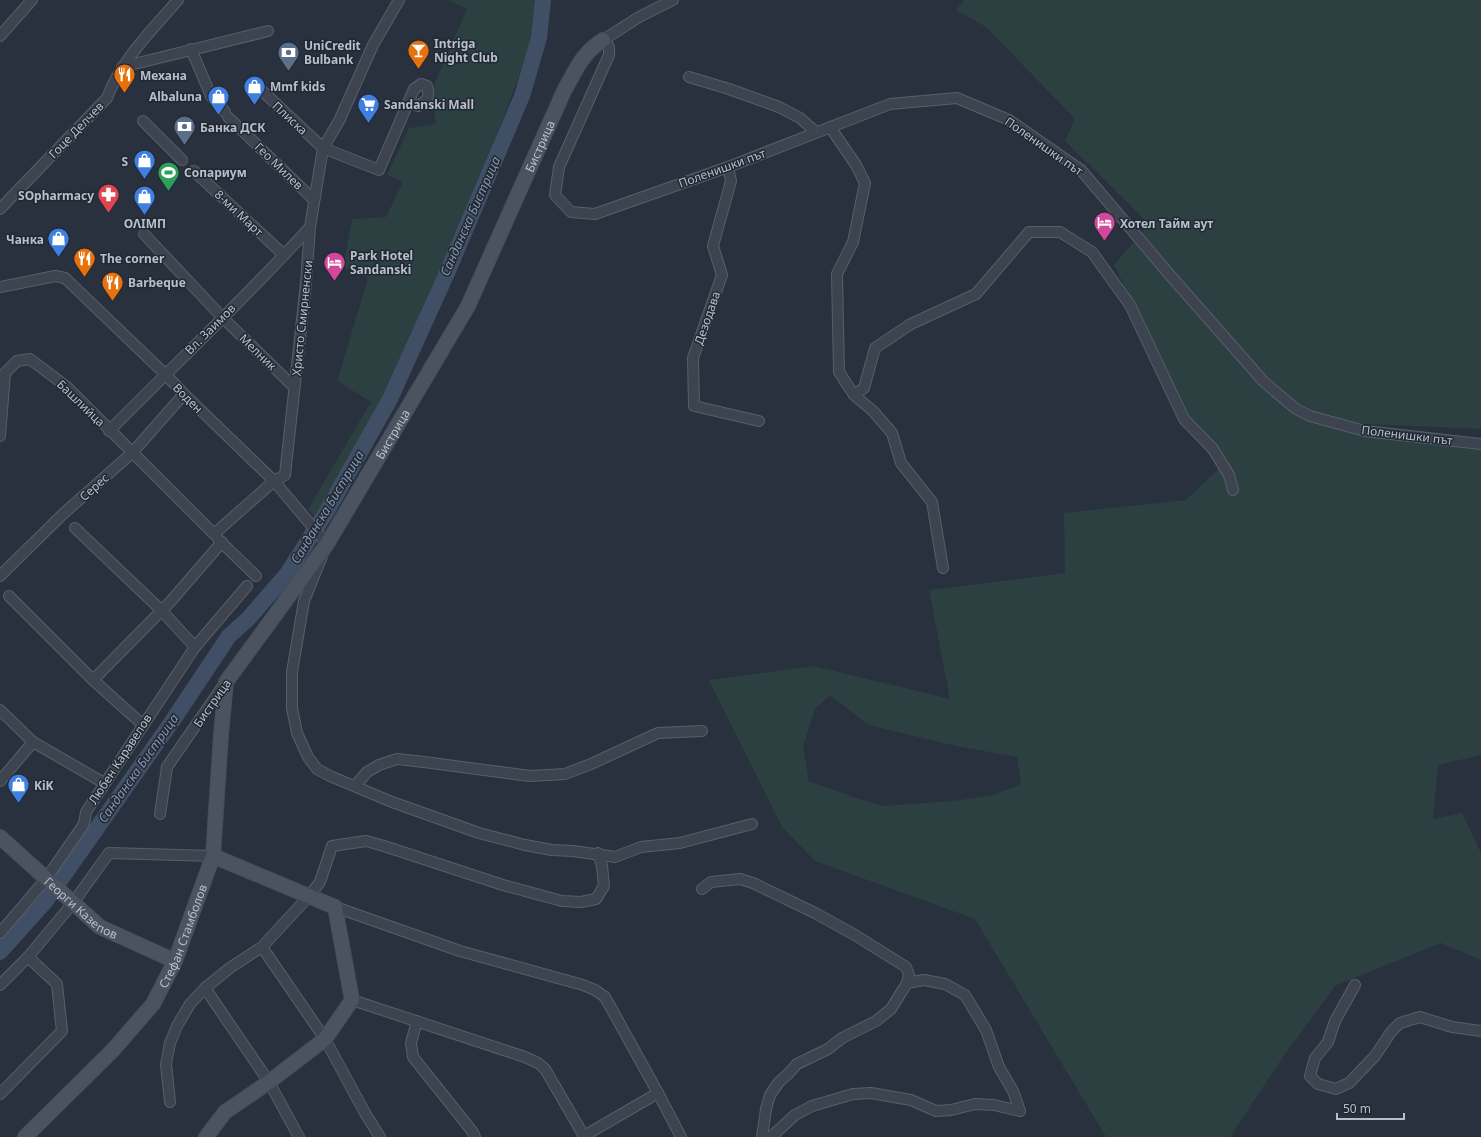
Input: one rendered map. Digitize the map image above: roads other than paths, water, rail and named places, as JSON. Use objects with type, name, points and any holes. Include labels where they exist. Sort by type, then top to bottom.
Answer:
[{"type":"street","points":[[0,36],[32,0]]},
{"type":"street","name":"Гоце Делчев","points":[[1,205],[107,98],[122,67],[178,0]]},
{"type":"street","name":"Христо Смирненски","points":[[274,481],[285,475],[313,200],[323,148],[339,121],[373,45],[398,0]]},
{"type":"street","points":[[603,40],[639,17],[673,0]]},
{"type":"street","points":[[122,67],[268,31]]},
{"type":"street","name":"Поленишки път","points":[[603,40],[609,47],[609,55],[559,167],[555,195],[571,212],[595,214],[728,166],[890,104],[957,98],[1009,120],[1081,170],[1169,274],[1264,382],[1296,409],[1310,416],[1365,431],[1481,444]]},
{"type":"street","name":"Бистрица","points":[[160,814],[167,767],[324,540],[468,306],[564,91],[582,59],[593,47],[603,40]]},
{"type":"street","name":"Гео Милев","points":[[192,49],[211,96],[226,114],[313,200]]},
{"type":"street","points":[[689,76],[780,107],[800,118],[816,132]]},
{"type":"street","name":"Плиска","points":[[258,87],[323,148]]},
{"type":"street","points":[[323,148],[379,170],[408,102]]},
{"type":"street","points":[[143,121],[182,160]]},
{"type":"street","points":[[830,127],[856,165],[865,182],[853,242],[837,274],[839,372],[854,395],[873,411],[892,433],[901,463],[932,502],[943,568]]},
{"type":"street","name":"Дезодава","points":[[728,166],[732,181],[713,246],[722,275],[693,358],[694,406],[759,421]]},
{"type":"street","name":"8-ми Март","points":[[194,171],[284,255]]},
{"type":"street","name":"Вл. Заимов","points":[[109,431],[310,227]]},
{"type":"street","points":[[854,395],[864,388],[875,348],[911,324],[976,294],[1029,232],[1060,232],[1092,252],[1130,305],[1184,419],[1213,449],[1229,475],[1233,490]]},
{"type":"street","name":"Мелник","points":[[144,234],[222,317],[294,387]]},
{"type":"street","name":"Воден","points":[[0,286],[55,276],[65,278],[274,481],[324,540]]},
{"type":"street","name":"Башлийца","points":[[0,436],[5,374],[16,362],[30,359],[67,387],[109,431],[256,576]]},
{"type":"street","name":"Серес","points":[[0,576],[63,514],[132,453],[184,394]]},
{"type":"street","points":[[214,534],[274,481]]},
{"type":"street","points":[[75,528],[161,610],[195,647]]},
{"type":"street","points":[[324,540],[304,601],[292,672],[292,708],[297,733],[308,757],[317,769],[392,802],[479,833],[525,845],[552,850],[573,850],[615,856],[641,847],[680,843],[752,824]]},
{"type":"street","points":[[93,680],[170,601],[222,542]]},
{"type":"street","name":"Любен Каравелов","points":[[0,933],[46,879],[84,824],[86,812],[104,783],[142,724],[195,647],[247,586]]},
{"type":"street","points":[[9,596],[93,680],[142,724]]},
{"type":"street","name":"Стефан Стамболов","points":[[25,1137],[113,1050],[153,1004],[175,961],[213,856],[226,682]]},
{"type":"street","points":[[0,710],[33,742],[104,783]]},
{"type":"street","points":[[356,786],[367,772],[378,765],[397,759],[530,776],[565,774],[591,764],[658,733],[702,731]]},
{"type":"street","points":[[0,781],[33,742]]},
{"type":"street","name":"Георги Казепов","points":[[0,837],[100,927],[175,961]]},
{"type":"street","points":[[170,1102],[166,1064],[170,1043],[177,1026],[190,1004],[205,988],[231,967],[262,947],[310,896],[320,882],[332,846],[366,841],[398,850],[503,885],[562,901],[581,902],[596,899],[604,886],[602,866],[598,853]]},
{"type":"street","points":[[0,985],[28,957],[70,901],[109,853],[213,856],[335,907],[460,951],[583,985],[595,990],[605,997],[681,1137]]},
{"type":"street","points":[[702,889],[711,882],[740,879],[754,883],[815,913],[855,935],[906,967],[909,975],[907,983],[891,1009],[876,1021],[842,1038],[828,1049],[797,1064],[779,1082],[770,1095],[766,1109],[762,1137]]},
{"type":"street","points":[[206,1137],[225,1112],[269,1082],[325,1039],[352,1000],[335,907]]},
{"type":"street","points":[[262,947],[325,1039],[380,1137]]},
{"type":"street","points":[[0,1094],[62,1032],[58,984],[28,957]]},
{"type":"street","points":[[771,1137],[795,1115],[812,1106],[853,1094],[871,1093],[911,1100],[936,1111],[951,1110],[975,1104],[994,1105],[1020,1111],[1013,1091],[999,1066],[986,1030],[965,995],[945,984],[924,980],[907,983]]},
{"type":"street","points":[[1355,985],[1335,1021],[1328,1042],[1315,1058],[1310,1076],[1318,1084],[1336,1089],[1349,1083],[1375,1056],[1391,1032],[1400,1023],[1420,1017],[1452,1028],[1481,1031]]},
{"type":"street","points":[[205,988],[269,1082],[299,1137]]},
{"type":"street","points":[[352,1000],[525,1057],[538,1063],[545,1069],[584,1136],[658,1093]]},
{"type":"street","points":[[417,1021],[411,1043],[412,1056],[472,1131],[475,1137]]},
{"type":"waterway","name":"Санданска Бистрица","points":[[0,952],[45,902],[173,720],[229,636],[248,619],[287,574],[327,511],[390,399],[447,273],[522,96],[539,38],[543,0]]},
{"type":"place","name":"Intriga Night Club","points":[[418,70]]},
{"type":"place","name":"UniCredit Bulbank","points":[[288,72]]},
{"type":"place","name":"Механа","points":[[124,94]]},
{"type":"place","name":"Mmf kids","points":[[254,106]]},
{"type":"place","name":"Albaluna","points":[[218,116]]},
{"type":"place","name":"Sandanski Mall","points":[[369,124]]},
{"type":"place","name":"Банка ДСК","points":[[185,146]]},
{"type":"place","name":"S","points":[[144,180]]},
{"type":"place","name":"Сопариум","points":[[169,192]]},
{"type":"place","name":"SOpharmacy","points":[[109,214]]},
{"type":"place","name":"ΟΛΙΜΠ","points":[[145,216]]},
{"type":"place","name":"Хотел Тайм аут","points":[[1105,242]]},
{"type":"place","name":"Чанка","points":[[59,258]]},
{"type":"place","name":"The corner","points":[[85,278]]},
{"type":"place","name":"Park Hotel Sandanski","points":[[334,282]]},
{"type":"place","name":"Barbeque","points":[[112,302]]},
{"type":"place","name":"KiK","points":[[18,804]]}]
